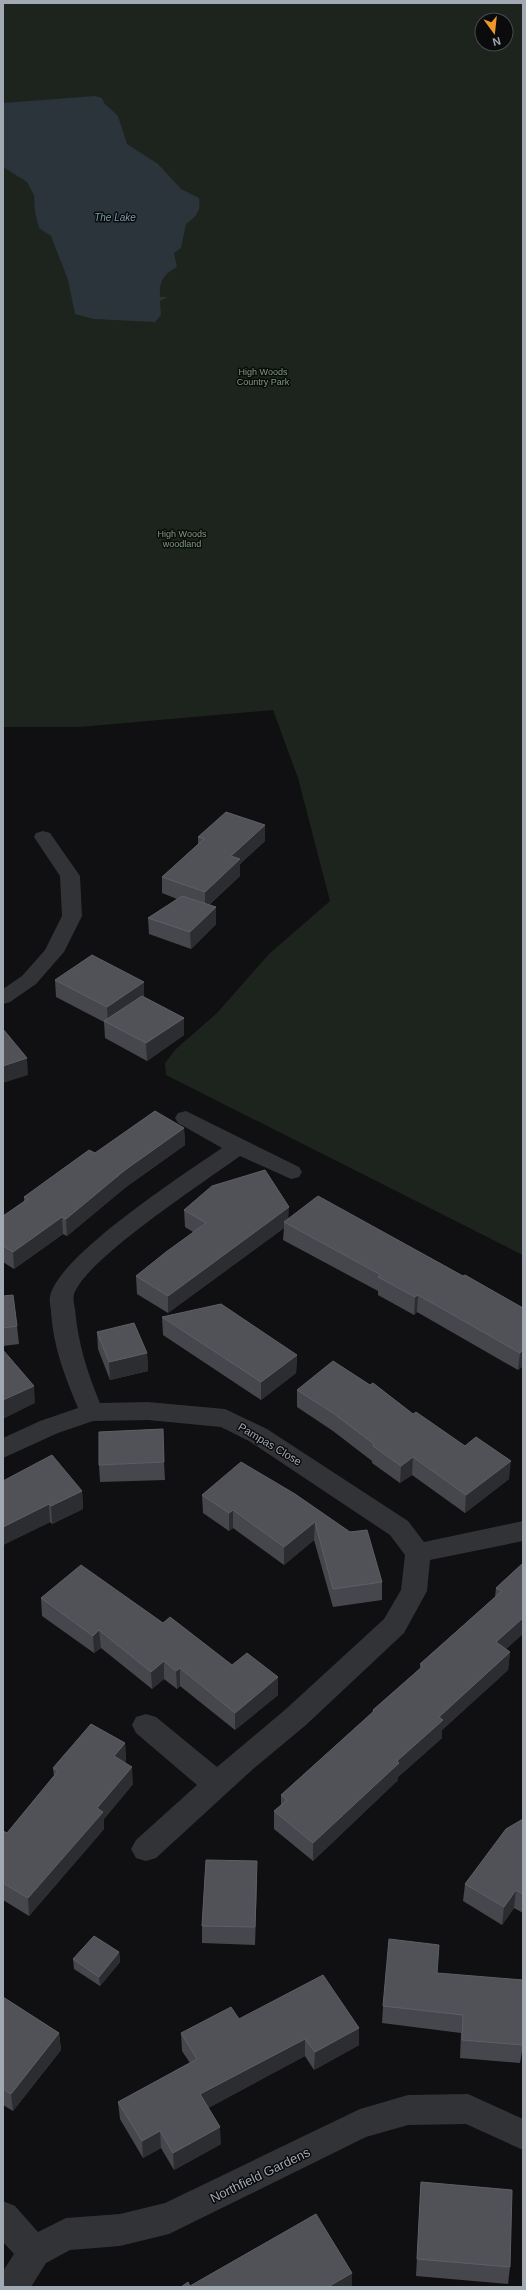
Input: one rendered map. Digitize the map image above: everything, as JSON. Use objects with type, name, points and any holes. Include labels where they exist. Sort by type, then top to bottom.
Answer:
[{"type":"street","points":[[3,998],[29,980],[54,952],[72,916],[70,876],[43,837]]},
{"type":"street","points":[[186,1118],[238,1147],[291,1172]]},
{"type":"street","points":[[92,1412],[80,1383],[63,1328],[62,1293],[79,1267],[157,1206],[238,1147]]},
{"type":"street","name":"Pampas Close","points":[[3,1449],[49,1427],[92,1412],[148,1411],[225,1418],[258,1435],[399,1528],[418,1553]]},
{"type":"street","points":[[146,1849],[296,1717],[394,1626],[414,1591],[418,1553],[523,1531]]},
{"type":"street","points":[[146,1725],[218,1785]]},
{"type":"street","name":"Northfield Gardens","points":[[12,2287],[34,2252],[66,2234],[120,2230],[170,2218],[360,2124],[408,2110],[468,2109],[523,2135]]},
{"type":"street","points":[[3,2217],[34,2252]]},
{"type":"green space","name":"High Woods woodland","points":[[3,3],[523,3],[523,1255],[166,1075],[165,1063],[176,1049],[217,1013],[269,954],[330,901],[298,778],[273,710],[79,727],[3,727]]},
{"type":"water","name":"The Lake","points":[[95,96],[102,98],[104,103],[118,116],[127,144],[158,164],[181,189],[199,198],[199,210],[186,224],[181,248],[174,253],[177,267],[165,276],[161,283],[160,297],[167,297],[160,301],[161,315],[155,322],[94,319],[75,314],[68,280],[51,236],[39,228],[35,212],[34,195],[27,182],[3,167],[3,103]]},
{"type":"building","points":[[226,812],[265,825],[231,856],[240,859],[205,892],[162,877],[204,839],[198,837]]},
{"type":"building","points":[[182,896],[216,907],[190,932],[148,918]]},
{"type":"building","points":[[92,955],[144,982],[107,1007],[55,980]]},
{"type":"building","points":[[142,996],[184,1018],[146,1043],[104,1021]]},
{"type":"building","points":[[3,1029],[27,1058],[3,1066]]},
{"type":"building","points":[[155,1111],[184,1128],[125,1170],[66,1219],[62,1217],[13,1252],[3,1246],[3,1216],[28,1199],[24,1197],[89,1150],[95,1153]]},
{"type":"building","points":[[265,1170],[289,1207],[168,1296],[136,1276],[206,1223],[184,1210],[212,1186]]},
{"type":"building","points":[[318,1196],[523,1308],[523,1350],[520,1353],[418,1295],[415,1297],[378,1277],[381,1275],[284,1222]]},
{"type":"building","points":[[13,1295],[17,1326],[3,1328],[3,1296]]},
{"type":"building","points":[[221,1304],[297,1355],[261,1382],[162,1317]]},
{"type":"building","points":[[134,1323],[147,1353],[109,1362],[97,1332]]},
{"type":"building","points":[[3,1350],[34,1386],[3,1400]]},
{"type":"building","points":[[333,1361],[370,1385],[373,1383],[413,1414],[416,1412],[465,1446],[476,1437],[511,1461],[466,1495],[413,1457],[401,1466],[373,1446],[374,1444],[333,1413],[297,1390]]},
{"type":"building","points":[[163,1429],[164,1462],[99,1465],[99,1432]]},
{"type":"building","points":[[52,1455],[82,1491],[51,1506],[49,1504],[3,1527],[3,1481]]},
{"type":"building","points":[[241,1462],[295,1494],[350,1532],[367,1530],[382,1582],[333,1589],[315,1522],[284,1547],[233,1510],[229,1513],[202,1495]]},
{"type":"building","points":[[523,1563],[523,1618],[496,1642],[510,1652],[439,1717],[443,1720],[397,1761],[399,1763],[313,1843],[274,1811],[287,1800],[281,1795],[423,1666],[420,1664],[502,1591],[496,1588]]},
{"type":"building","points":[[81,1565],[163,1623],[170,1617],[232,1665],[247,1653],[278,1677],[235,1713],[180,1668],[176,1671],[164,1661],[151,1672],[99,1630],[93,1636],[41,1598]]},
{"type":"building","points":[[91,1724],[125,1743],[114,1756],[132,1767],[97,1808],[103,1812],[28,1898],[3,1883],[3,1831],[7,1833],[58,1771],[53,1768]]},
{"type":"building","points":[[523,1819],[523,1894],[516,1890],[504,1907],[465,1884],[506,1829]]},
{"type":"building","points":[[206,1860],[257,1861],[255,1927],[202,1926]]},
{"type":"building","points":[[94,1936],[119,1952],[99,1977],[73,1959]]},
{"type":"building","points":[[389,1939],[439,1945],[437,1973],[523,1980],[523,2045],[462,2040],[463,2015],[383,2006]]},
{"type":"building","points":[[323,1975],[359,2028],[315,2052],[305,2039],[200,2094],[220,2127],[173,2153],[160,2131],[142,2141],[118,2102],[197,2059],[181,2033],[231,2007],[239,2019]]},
{"type":"building","points":[[3,1997],[59,2033],[11,2094],[3,2089]]},
{"type":"building","points":[[421,2182],[512,2190],[510,2267],[417,2259]]},
{"type":"building","points":[[316,2214],[352,2273],[328,2287],[181,2287],[188,2282],[190,2286]]},
{"type":"park label","name":"High Woods Country Park","points":[[263,378]]}]
